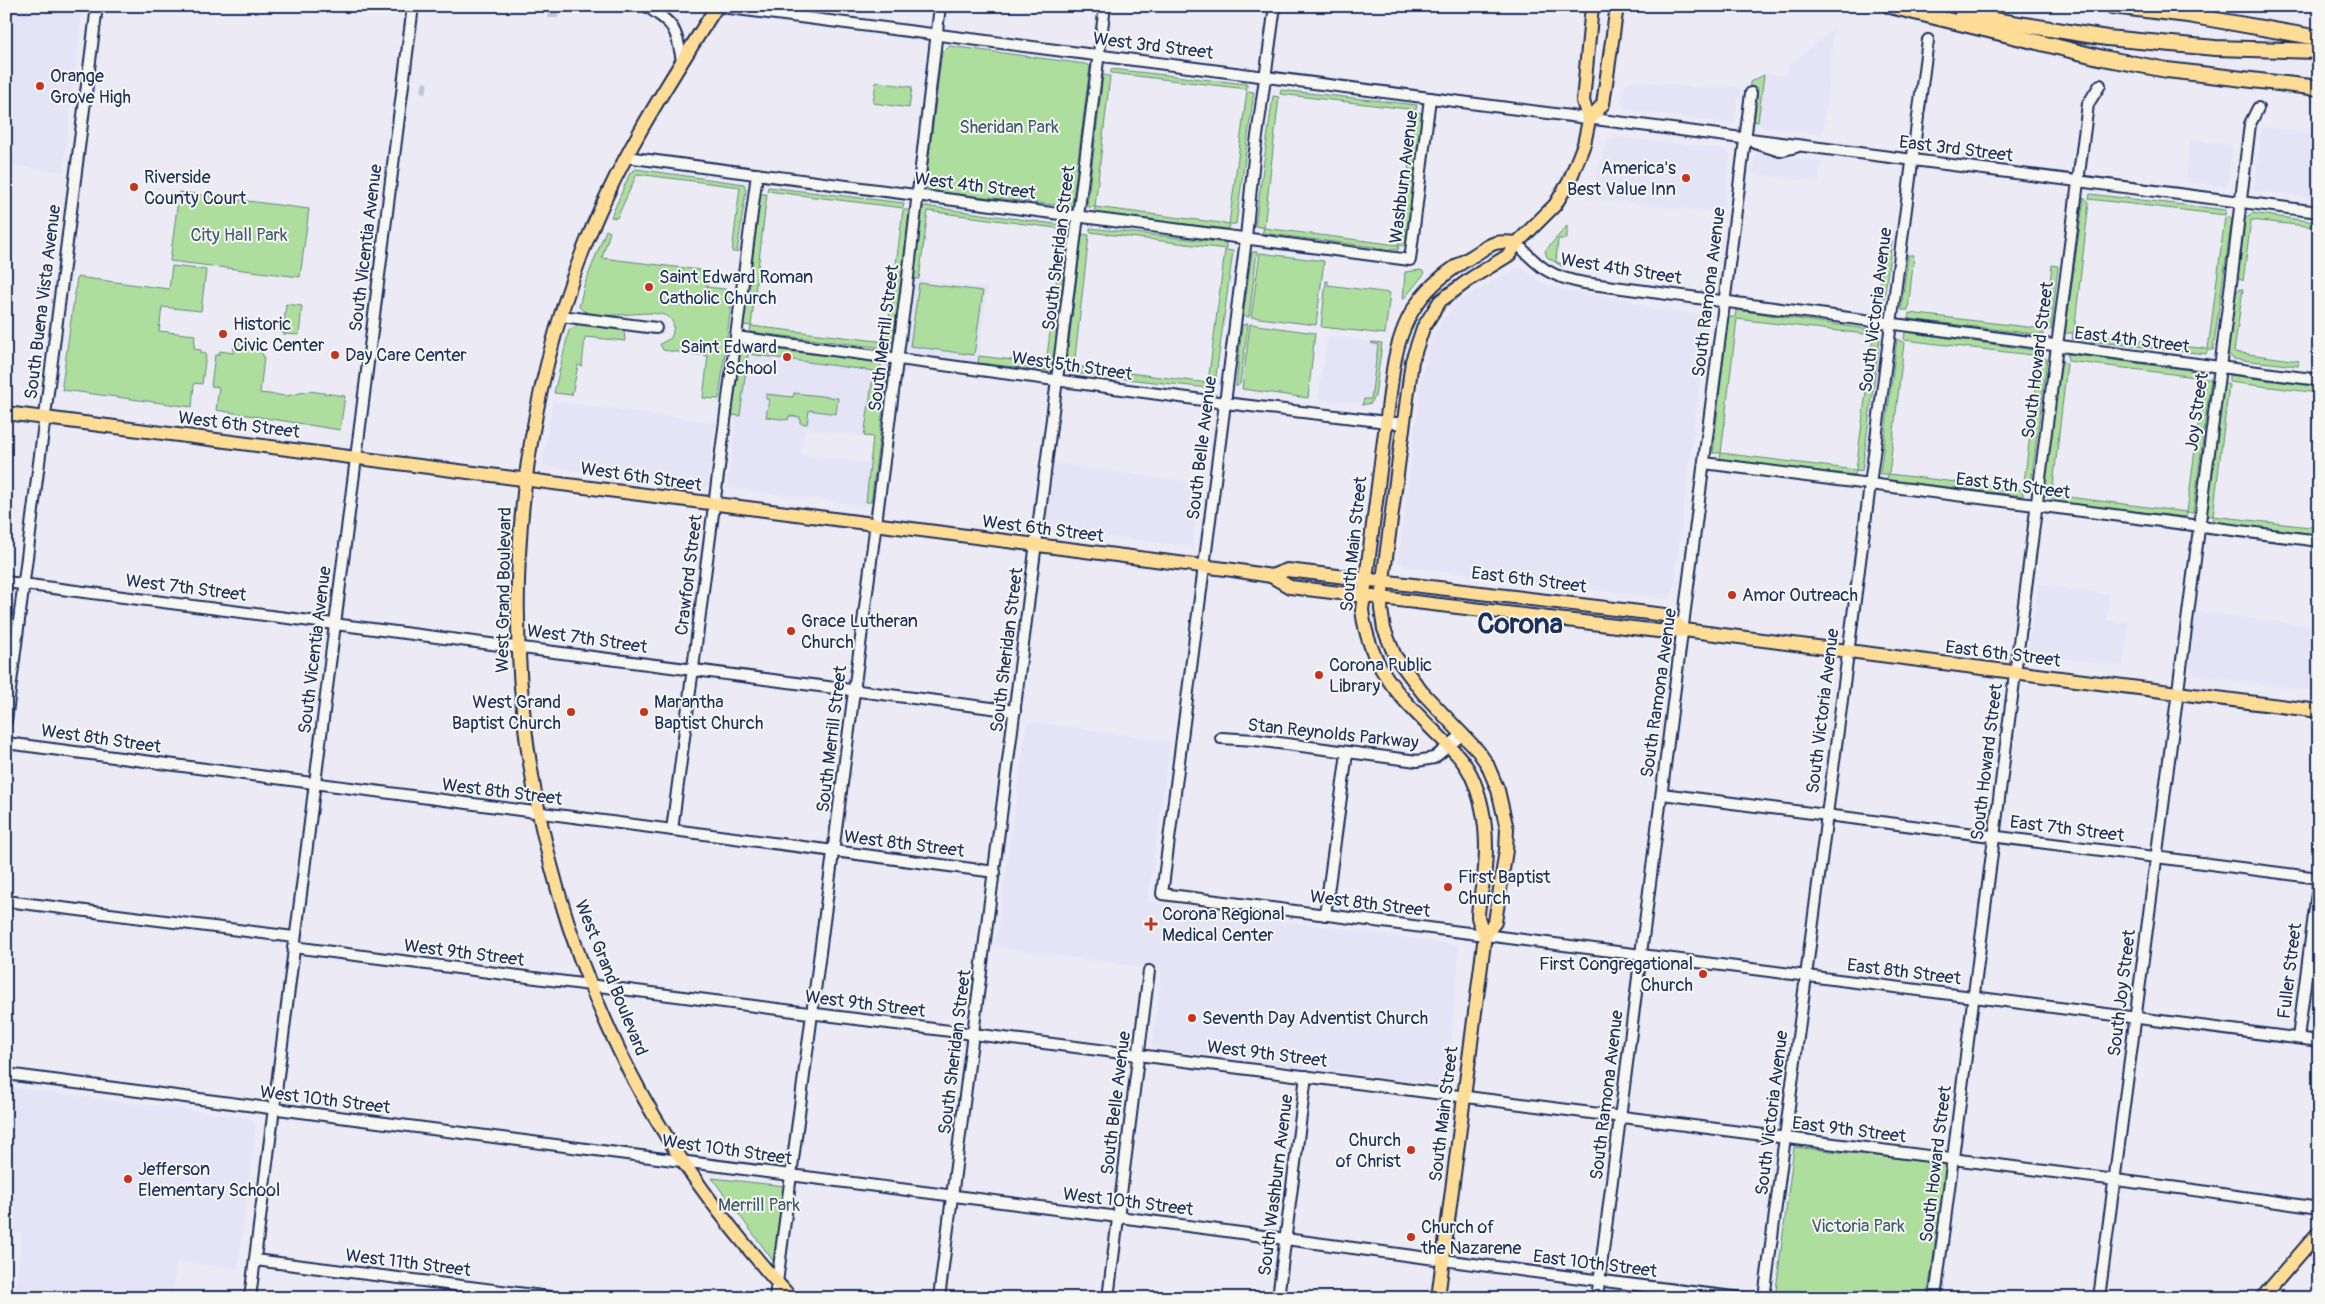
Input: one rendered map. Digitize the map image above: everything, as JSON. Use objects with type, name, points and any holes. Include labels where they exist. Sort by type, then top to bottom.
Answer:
[{"type":"highway","points":[[1890,6],[2103,58],[2158,69],[2319,88]]},
{"type":"highway","points":[[1907,6],[2107,38],[2216,48],[2319,51]]},
{"type":"highway","points":[[2112,6],[2188,15],[2319,38]]},
{"type":"main road","name":"West Grand Boulevard","points":[[717,6],[648,114],[626,157],[589,236],[561,316],[537,408],[524,479],[518,566],[518,646],[524,725],[538,813],[560,899],[591,986],[636,1082],[682,1160],[712,1203],[791,1298]]},
{"type":"main road","name":"South Main Street","points":[[1589,120],[1583,101],[1592,6]]},
{"type":"main road","name":"South Main Street","points":[[1485,935],[1495,922],[1507,829],[1498,790],[1487,764],[1463,734],[1422,692],[1395,656],[1384,629],[1383,580],[1412,361],[1418,340],[1428,319],[1440,301],[1473,277],[1510,255],[1517,243],[1555,205],[1562,195],[1578,162],[1589,120],[1603,104],[1617,6]]},
{"type":"main road","name":"South Main Street","points":[[1438,1298],[1485,935],[1478,918],[1488,831],[1479,796],[1470,773],[1449,746],[1392,686],[1378,665],[1365,634],[1362,610],[1363,595],[1396,352],[1404,325],[1417,303],[1434,283],[1452,268],[1498,241],[1517,243]]},
{"type":"main road","name":"West 6th Street","points":[[6,413],[714,505],[1204,566],[1272,576],[1290,587],[1363,595]]},
{"type":"main road","name":"West 6th Street","points":[[1272,576],[1287,570],[1365,578]]},
{"type":"main road","name":"East 6th Street","points":[[1365,578],[1665,615],[1684,630]]},
{"type":"main road","name":"East 6th Street","points":[[1363,595],[1658,631],[1684,630],[2015,674],[2176,692],[2319,711]]},
{"type":"main road","points":[[2262,1298],[2319,1232]]},
{"type":"street","name":"South Buena Vista Avenue","points":[[6,721],[44,418],[58,334],[97,6]]},
{"type":"street","name":"South Vicentia Avenue","points":[[250,1298],[293,942],[315,784],[413,6]]},
{"type":"street","points":[[646,6],[673,26],[682,60]]},
{"type":"street","name":"West 3rd Street","points":[[713,6],[763,9],[936,35],[1589,120]]},
{"type":"street","name":"South Merrill Street","points":[[775,1298],[898,358],[940,6]]},
{"type":"street","name":"South Sheridan Street","points":[[939,1298],[1080,216],[1105,6]]},
{"type":"street","name":"South Belle Avenue","points":[[1162,894],[1246,238],[1264,77],[1275,6]]},
{"type":"street","name":"South Victoria Avenue","points":[[1764,1298],[1928,40]]},
{"type":"street","name":"South Howard Street","points":[[1935,1298],[2077,182],[2088,104],[2100,85]]},
{"type":"street","name":"South Ramona Avenue","points":[[1597,1298],[1704,463],[1729,303],[1748,139],[1751,93]]},
{"type":"street","name":"Washburn Avenue","points":[[1410,260],[1430,98]]},
{"type":"street","name":"Joy Street","points":[[2176,692],[2220,366],[2239,202],[2250,124],[2258,108]]},
{"type":"street","points":[[1589,120],[1748,139]]},
{"type":"street","name":"East 3rd Street","points":[[1748,139],[1762,147],[1780,151],[1796,145],[2319,212]]},
{"type":"street","name":"West 4th Street","points":[[626,157],[1410,260]]},
{"type":"street","name":"Crawford Street","points":[[672,830],[757,174]]},
{"type":"street","name":"West 4th Street","points":[[1517,243],[1547,272],[1568,280],[1729,303]]},
{"type":"street","name":"East 4th Street","points":[[1729,303],[2319,380]]},
{"type":"street","points":[[561,316],[656,328]]},
{"type":"street","name":"West 5th Street","points":[[736,338],[898,358],[1225,403],[1404,424]]},
{"type":"street","name":"East 5th Street","points":[[1704,463],[2319,541]]},
{"type":"street","name":"West 7th Street","points":[[6,582],[1015,711]]},
{"type":"street","name":"South Joy Street","points":[[2099,1298],[2176,692]]},
{"type":"street","name":"Stan Reynolds Parkway","points":[[1221,738],[1255,740],[1417,761],[1434,758],[1463,734]]},
{"type":"street","name":"West 8th Street","points":[[6,743],[995,872]]},
{"type":"street","points":[[1326,915],[1347,753]]},
{"type":"street","name":"East 7th Street","points":[[1662,794],[2319,877]]},
{"type":"street","name":"Fuller Street","points":[[2298,1038],[2319,877]]},
{"type":"street","name":"West 8th Street","points":[[1162,894],[1485,935]]},
{"type":"street","name":"West 9th Street","points":[[6,901],[591,986],[974,1033],[1464,1097]]},
{"type":"street","name":"East 8th Street","points":[[1485,935],[2319,1041]]},
{"type":"street","name":"South Belle Avenue","points":[[1108,1298],[1149,971]]},
{"type":"street","name":"West 10th Street","points":[[6,1074],[273,1110],[682,1160],[1285,1238],[1443,1260]]},
{"type":"street","name":"South Washburn Avenue","points":[[1278,1298],[1306,1076]]},
{"type":"street","name":"East 9th Street","points":[[1464,1097],[2319,1208]]},
{"type":"street","name":"West 11th Street","points":[[255,1260],[558,1298]]},
{"type":"street","name":"East 10th Street","points":[[1443,1260],[1744,1298]]},
{"type":"shaded area","name":"Orange Grove High","points":[[6,6],[83,6],[63,172],[6,165]]},
{"type":"shaded area","points":[[1834,29],[1823,135],[1765,128],[1758,123],[1765,73],[1787,76],[1788,66]]},
{"type":"shaded area","points":[[1631,80],[1704,88],[1736,86],[1741,91],[1734,124],[1627,110],[1621,102],[1625,84]]},
{"type":"shaded area","points":[[2262,127],[2319,134],[2317,199],[2254,191]]},
{"type":"shaded area","points":[[1616,137],[1728,149],[1730,157],[1723,213],[1586,199],[1594,183],[1606,142]]},
{"type":"shaded area","points":[[2190,139],[2233,145],[2227,187],[2185,182]]},
{"type":"shaded area","points":[[1755,154],[1821,161],[1819,182],[1753,174]]},
{"type":"shaded area","points":[[1518,267],[1522,267],[1542,283],[1567,291],[1626,299],[1652,309],[1700,314],[1708,320],[1673,593],[1669,599],[1406,567],[1398,560],[1422,374],[1431,338],[1442,320],[1459,300]]},
{"type":"shaded area","name":"Saint Edward School","points":[[913,278],[988,288],[978,363],[910,354],[907,373],[888,371],[880,438],[805,429],[801,455],[870,463],[864,506],[727,488],[736,420],[732,419],[740,352],[747,353],[749,346],[883,363],[886,342],[904,344]]},
{"type":"shaded area","points":[[1328,335],[1382,343],[1375,397],[1370,404],[1322,400],[1318,397]]},
{"type":"shaded area","points":[[552,401],[716,422],[707,485],[700,489],[542,466]]},
{"type":"shaded area","points":[[1054,463],[1202,484],[1192,547],[1045,529]]},
{"type":"shaded area","points":[[2038,584],[2110,595],[2107,620],[2129,623],[2123,666],[2028,654]]},
{"type":"shaded area","points":[[2195,611],[2319,627],[2319,692],[2196,675],[2189,665]]},
{"type":"shaded area","name":"Corona Regional Medical Center","points":[[1027,721],[1171,741],[1148,902],[1460,945],[1447,1086],[1151,1048],[1162,970],[995,947]]},
{"type":"shaded area","name":"Jefferson Elementary School","points":[[6,1087],[250,1118],[256,1127],[238,1269],[177,1262],[172,1298],[14,1298],[22,1233],[6,1231]]},
{"type":"green space","name":"Sheridan Park","points":[[950,46],[1090,66],[1072,207],[931,191],[925,187],[942,52]]},
{"type":"green space","points":[[1111,69],[1247,84],[1247,89],[1111,73]]},
{"type":"green space","points":[[1103,75],[1110,76],[1095,207],[1087,207]]},
{"type":"green space","points":[[1764,75],[1758,122],[1754,121],[1758,88],[1750,87],[1750,82]]},
{"type":"green space","points":[[876,82],[912,87],[909,108],[873,103]]},
{"type":"green space","points":[[1281,90],[1417,105],[1416,110],[1280,94]]},
{"type":"green space","points":[[1247,91],[1254,92],[1236,224],[1230,224],[1229,229],[1094,214],[1095,207],[1229,224]]},
{"type":"green space","points":[[1273,96],[1279,97],[1264,228],[1255,226]]},
{"type":"green space","points":[[1416,112],[1423,113],[1405,246],[1399,245],[1398,250],[1262,233],[1264,228],[1398,245]]},
{"type":"green space","points":[[636,169],[744,184],[746,190],[737,252],[732,252],[740,187],[637,174],[617,218],[611,217],[630,173]]},
{"type":"green space","points":[[768,187],[904,203],[903,208],[767,191]]},
{"type":"green space","name":"City Hall Park","points":[[179,192],[309,209],[300,277],[170,261]]},
{"type":"green space","points":[[760,194],[767,194],[751,326],[743,325]]},
{"type":"green space","points":[[2090,194],[2226,210],[2225,215],[2089,199]]},
{"type":"green space","points":[[2084,197],[2089,202],[2074,333],[2208,349],[2225,217],[2232,218],[2213,350],[2208,350],[2206,354],[2072,339],[2073,333],[2065,333]]},
{"type":"green space","points":[[924,206],[1069,226],[1053,366],[1050,371],[978,363],[979,356],[1046,364],[1063,229],[928,211],[919,279],[913,278]]},
{"type":"green space","points":[[903,210],[910,210],[893,343],[886,342]]},
{"type":"green space","points":[[2252,213],[2315,222],[2315,227],[2251,220],[2243,281],[2238,278],[2245,218]]},
{"type":"green space","points":[[1567,226],[1567,239],[1558,239],[1556,262],[1563,264],[1563,267],[1547,257],[1545,251]]},
{"type":"green space","points":[[1090,228],[1226,243],[1226,249],[1090,232]]},
{"type":"green space","points":[[606,230],[610,232],[602,258],[700,270],[708,273],[707,287],[733,290],[719,399],[703,398],[708,356],[663,350],[660,344],[671,338],[673,324],[667,316],[655,313],[605,315],[590,313],[579,307],[584,286]]},
{"type":"green space","points":[[1082,234],[1089,235],[1074,366],[1066,366]]},
{"type":"green space","points":[[1886,241],[1892,241],[1883,307],[1877,306]]},
{"type":"green space","points":[[1225,250],[1233,251],[1215,383],[1209,383],[1208,388],[1073,373],[1074,366],[1208,383]]},
{"type":"green space","points":[[1252,252],[1257,252],[1249,317],[1243,316]]},
{"type":"green space","points":[[1260,253],[1324,261],[1316,325],[1251,317]]},
{"type":"green space","points":[[1908,255],[1914,255],[1908,310],[1901,310]]},
{"type":"green space","points":[[2052,265],[2058,266],[2051,330],[2044,329]]},
{"type":"green space","points":[[172,266],[206,270],[201,311],[162,307],[159,331],[195,335],[194,349],[201,350],[201,353],[206,354],[202,384],[194,383],[192,407],[63,390],[62,385],[77,277],[169,289]]},
{"type":"green space","points":[[1421,270],[1425,273],[1403,300],[1405,272]]},
{"type":"green space","points":[[1326,281],[1328,281],[1328,285],[1390,293],[1385,334],[1321,327]]},
{"type":"green space","points":[[919,283],[983,291],[974,355],[910,346]]},
{"type":"green space","points":[[2239,289],[2243,289],[2234,352],[2299,361],[2298,366],[2233,359],[2227,352],[2236,293]]},
{"type":"green space","points":[[286,304],[302,306],[299,335],[283,334]]},
{"type":"green space","points":[[1736,310],[1873,330],[1873,335],[1737,319],[1721,453],[1713,453],[1728,317],[1735,317]]},
{"type":"green space","points":[[1909,313],[2044,329],[2044,335],[1908,319]]},
{"type":"green space","points":[[579,324],[624,330],[625,341],[585,337],[582,366],[578,365],[572,395],[554,393],[569,330]]},
{"type":"green space","points":[[1248,324],[1240,384],[1236,387],[1242,325]]},
{"type":"green space","points":[[1250,324],[1315,333],[1308,398],[1242,389]]},
{"type":"green space","points":[[751,326],[886,342],[885,348],[750,332]]},
{"type":"green space","points":[[1905,332],[2041,351],[2040,356],[1904,340]]},
{"type":"green space","points":[[1873,337],[1880,338],[1862,471],[1856,470]]},
{"type":"green space","points":[[1897,339],[1904,343],[1889,474],[2023,490],[2040,358],[2047,359],[2030,491],[2023,491],[2023,496],[1887,480],[1888,474],[1880,474]]},
{"type":"green space","points":[[237,342],[257,344],[264,357],[260,393],[287,396],[309,391],[345,396],[340,430],[216,410],[219,387],[211,386],[215,355],[219,355],[220,351],[233,353]]},
{"type":"green space","points":[[1372,342],[1382,343],[1375,397],[1371,403],[1362,405],[1364,399],[1371,399],[1378,345]]},
{"type":"green space","points":[[749,346],[881,363],[881,370],[888,371],[871,502],[866,502],[873,437],[864,436],[874,371],[748,354],[740,416],[732,415],[740,352],[747,353]]},
{"type":"green space","points":[[2067,354],[2204,372],[2204,378],[2068,361]]},
{"type":"green space","points":[[2059,360],[2067,364],[2052,495],[2187,512],[2186,517],[2051,502],[2052,496],[2044,495]]},
{"type":"green space","points":[[2229,375],[2319,387],[2319,393],[2229,382]]},
{"type":"green space","points":[[2204,379],[2211,379],[2193,513],[2187,512]]},
{"type":"green space","points":[[2221,382],[2229,385],[2213,516],[2205,516]]},
{"type":"green space","points":[[794,393],[838,398],[836,414],[809,410],[807,424],[800,423],[800,417],[789,416],[788,420],[766,417],[769,400],[766,399],[766,394],[793,397]]},
{"type":"green space","points":[[1721,453],[1856,470],[1855,475],[1720,460]]},
{"type":"green space","points":[[2213,516],[2319,528],[2319,534],[2212,523]]},
{"type":"green space","name":"Victoria Park","points":[[1794,1147],[1948,1164],[1927,1298],[1775,1298]]},
{"type":"green space","name":"Merrill Park","points":[[712,1178],[785,1186],[774,1262]]},
{"type":"tunnel","points":[[553,13],[553,18]]},
{"type":"tunnel","points":[[422,87],[427,88]]},
{"type":"place","name":"Orange Grove High","points":[[40,86]]},
{"type":"place","name":"America's Best Value Inn","points":[[1686,178]]},
{"type":"place","name":"Riverside County Court","points":[[134,187]]},
{"type":"place","name":"Saint Edward Roman Catholic Church","points":[[649,287]]},
{"type":"place","name":"Historic Civic Center","points":[[223,334]]},
{"type":"place","name":"Day Care Center","points":[[335,355]]},
{"type":"place","name":"Saint Edward School","points":[[787,357]]},
{"type":"place","name":"Amor Outreach","points":[[1732,595]]},
{"type":"place","name":"Grace Lutheran Church","points":[[791,631]]},
{"type":"place","name":"Corona Public Library","points":[[1319,675]]},
{"type":"place","name":"West Grand Baptist Church","points":[[571,712]]},
{"type":"place","name":"Marantha Baptist Church","points":[[644,712]]},
{"type":"place","name":"First Baptist Church","points":[[1448,887]]},
{"type":"place","name":"Corona Regional Medical Center","points":[[1151,924]]},
{"type":"place","name":"First Congregational Church","points":[[1703,974]]},
{"type":"place","name":"Seventh Day Adventist Church","points":[[1192,1018]]},
{"type":"place","name":"Church of Christ","points":[[1411,1150]]},
{"type":"place","name":"Jefferson Elementary School","points":[[128,1179]]},
{"type":"place","name":"Church of the Nazarene","points":[[1411,1237]]},
{"type":"district","name":"Corona","points":[[1520,624]]}]
